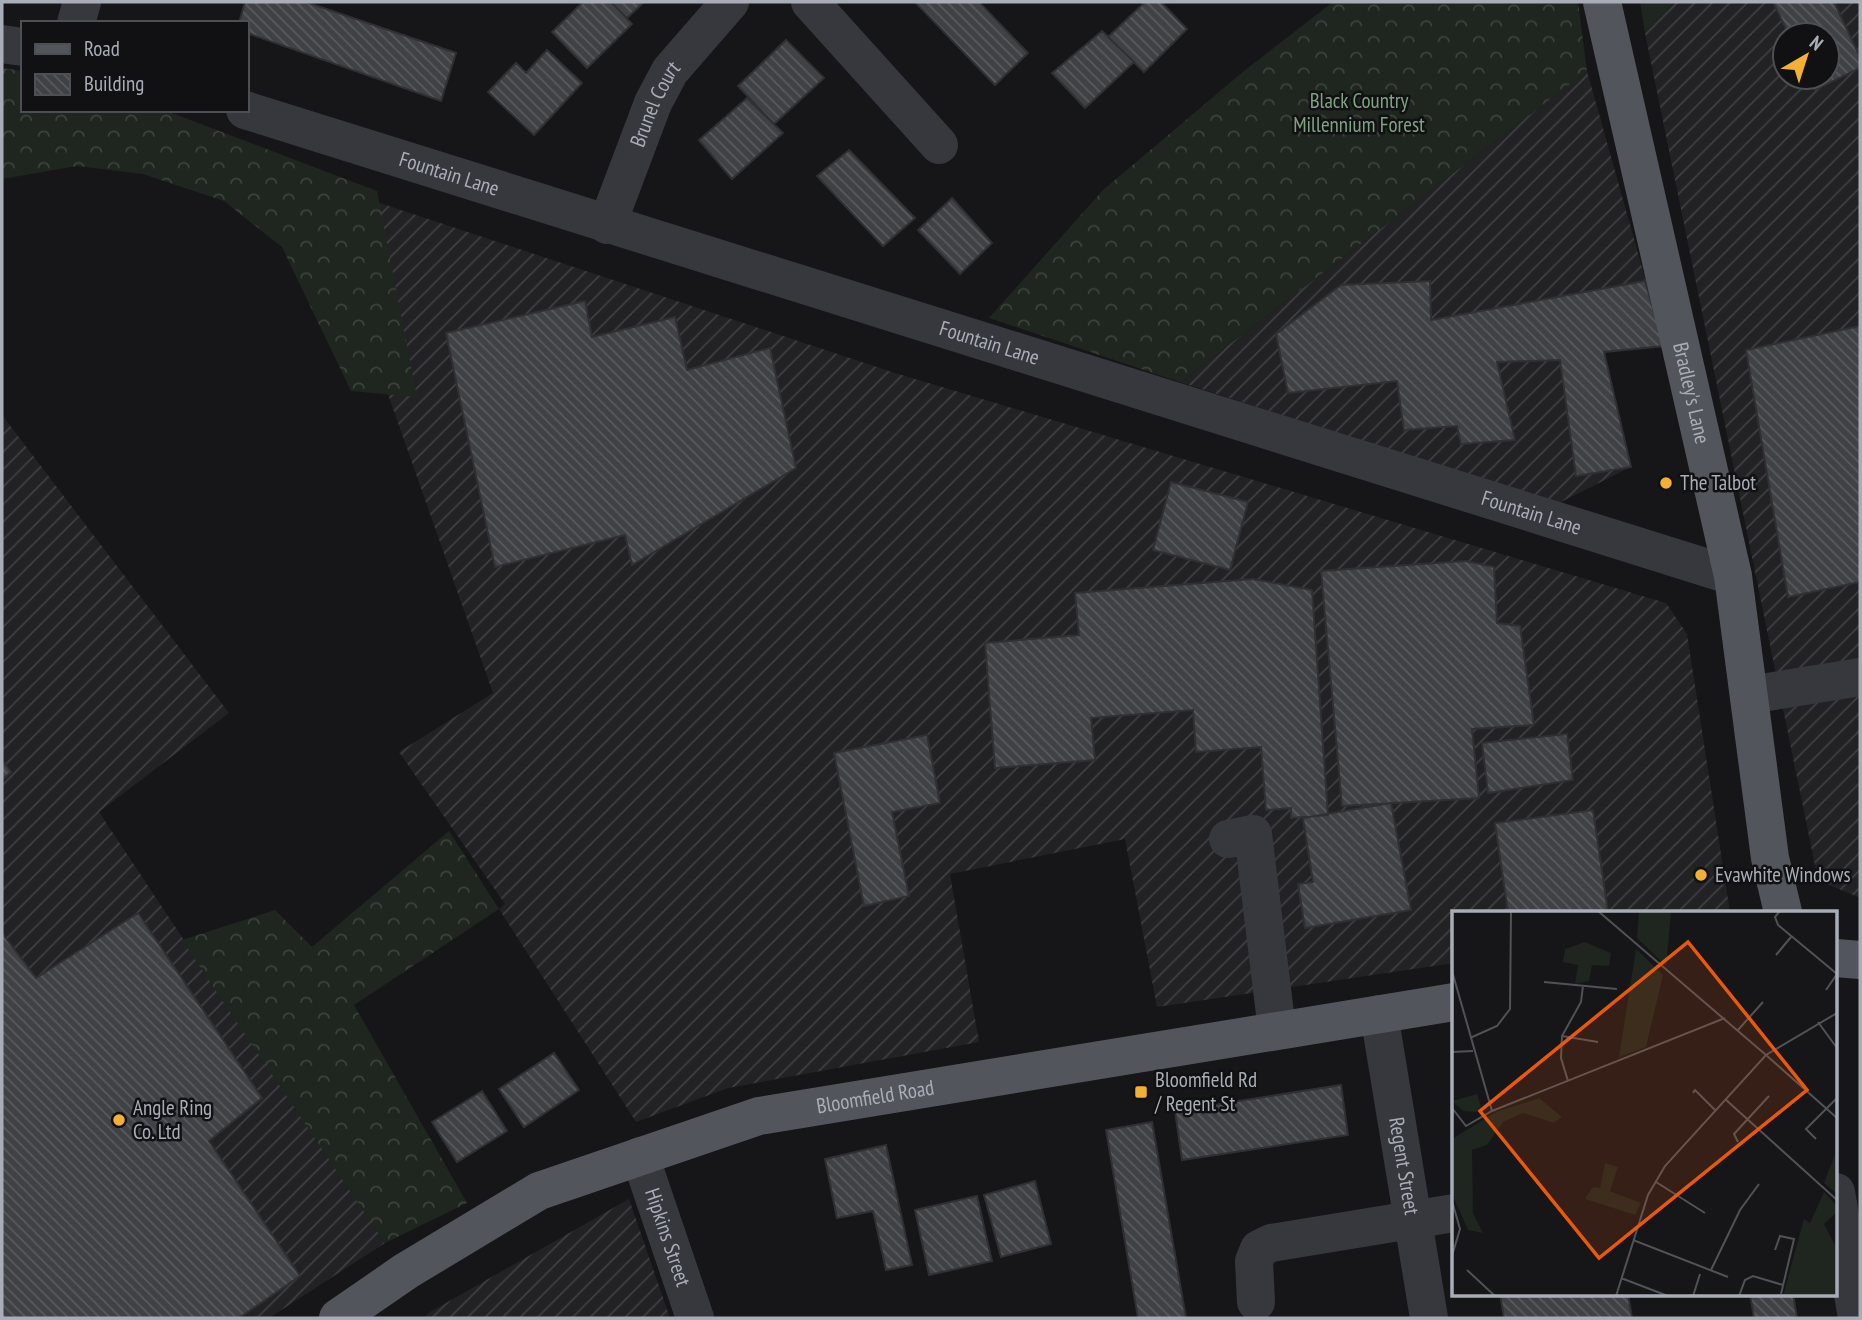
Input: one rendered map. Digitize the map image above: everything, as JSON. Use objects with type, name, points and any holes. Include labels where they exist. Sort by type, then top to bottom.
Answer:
[{"type":"main road","name":"Bradley's Lane","points":[[1602,2],[1733,576],[1770,858],[1783,911]]},
{"type":"main road","points":[[1838,958],[1860,960]]},
{"type":"main road","name":"Bloomfield Road","points":[[338,1318],[406,1271],[539,1191],[759,1116],[1452,1002]]},
{"type":"street","points":[[77,21],[82,2]]},
{"type":"street","name":"Brunel Court","points":[[607,225],[653,103],[670,71],[730,2]]},
{"type":"street","points":[[810,2],[939,145]]},
{"type":"street","points":[[2,44],[21,47]]},
{"type":"street","name":"Fountain Lane","points":[[248,111],[1733,576]]},
{"type":"street","points":[[1749,695],[1860,677]]},
{"type":"street","points":[[1228,838],[1253,834],[1277,1030]]},
{"type":"street","name":"Regent Street","points":[[1379,1014],[1429,1318]]},
{"type":"street","name":"Hipkins Street","points":[[640,1156],[695,1318]]},
{"type":"street","points":[[1838,1204],[1857,1318]]},
{"type":"street","points":[[1256,1302],[1254,1261],[1259,1249],[1271,1243],[1452,1213]]},
{"type":"shaded area","points":[[1675,2],[1860,2],[1860,898],[1818,880],[1645,33]]},
{"type":"shaded area","points":[[1587,71],[1664,346],[1604,352],[1631,467],[1557,504],[1180,382]]},
{"type":"shaded area","points":[[313,181],[895,373],[1666,603],[1687,634],[1730,911],[1452,911],[1452,963],[1157,1007],[1125,839],[950,874],[979,1042],[728,1088],[636,1122],[499,909],[505,904],[399,752],[493,693]]},
{"type":"shaded area","points":[[2,415],[229,713],[99,812],[385,1243],[269,1318],[2,1318]]},
{"type":"shaded area","points":[[629,1199],[670,1318],[423,1318],[430,1312]]},
{"type":"green space","name":"Black Country Millennium Forest","points":[[1333,2],[1578,2],[1587,71],[1180,382],[989,318],[1103,190],[1244,71]]},
{"type":"green space","points":[[1640,2],[1675,2],[1645,33]]},
{"type":"green space","points":[[2,68],[21,71],[21,112],[169,112],[377,191],[417,397],[351,391],[282,247],[224,201],[143,174],[77,166],[2,179]]},
{"type":"green space","points":[[449,831],[499,909],[354,1005],[467,1203],[385,1243],[182,940],[275,910],[312,947]]},
{"type":"building","points":[[245,2],[306,2],[456,53],[441,101],[248,33],[248,21],[240,21]]},
{"type":"building","points":[[583,2],[611,2],[632,24],[587,68],[552,32]]},
{"type":"building","points":[[611,2],[644,2],[627,18]]},
{"type":"building","points":[[915,2],[979,2],[1028,53],[995,85]]},
{"type":"building","points":[[1145,2],[1161,2],[1187,29],[1144,72],[1108,37]]},
{"type":"building","points":[[1773,2],[1834,2],[1860,57],[1860,68],[1841,77],[1841,21],[1782,21]]},
{"type":"building","points":[[1102,31],[1134,62],[1085,108],[1052,73]]},
{"type":"building","points":[[786,40],[824,78],[774,124],[738,86]]},
{"type":"building","points":[[547,50],[582,83],[534,135],[488,92],[516,63],[526,73]]},
{"type":"building","points":[[747,98],[783,133],[732,179],[699,140]]},
{"type":"building","points":[[849,150],[915,218],[883,246],[817,176]]},
{"type":"building","points":[[952,198],[992,243],[960,274],[918,230]]},
{"type":"building","points":[[1430,281],[1431,320],[1645,281],[1664,346],[1604,352],[1631,467],[1576,476],[1560,360],[1497,362],[1515,440],[1461,444],[1457,426],[1404,430],[1397,381],[1288,393],[1276,334],[1341,285]]},
{"type":"building","points":[[585,301],[592,337],[675,317],[687,370],[770,348],[796,468],[632,565],[625,535],[495,567],[446,333]]},
{"type":"building","points":[[1860,326],[1860,582],[1788,597],[1746,350]]},
{"type":"building","points":[[1171,482],[1248,502],[1230,570],[1153,550]]},
{"type":"building","points":[[1466,561],[1494,567],[1497,623],[1520,626],[1534,725],[1472,729],[1479,798],[1342,806],[1321,571]]},
{"type":"building","points":[[1253,579],[1312,590],[1328,815],[1291,818],[1291,808],[1266,810],[1261,747],[1196,752],[1193,710],[1091,718],[1095,760],[995,768],[985,643],[1079,635],[1075,593]]},
{"type":"building","points":[[1567,734],[1573,780],[1488,793],[1482,743]]},
{"type":"building","points":[[927,735],[940,803],[892,812],[909,896],[864,906],[834,753]]},
{"type":"building","points":[[2,760],[11,772],[2,780]]},
{"type":"building","points":[[1391,803],[1411,910],[1305,928],[1298,884],[1313,882],[1303,818]]},
{"type":"building","points":[[1593,810],[1608,911],[1508,911],[1495,823]]},
{"type":"building","name":"Angle Ring Co. Ltd","points":[[138,913],[262,1098],[209,1141],[300,1276],[239,1318],[2,1318],[2,933],[36,978]]},
{"type":"building","points":[[554,1053],[579,1090],[524,1127],[499,1089]]},
{"type":"building","points":[[1341,1085],[1348,1135],[1182,1160],[1175,1111]]},
{"type":"building","points":[[482,1091],[507,1131],[457,1162],[432,1122]]},
{"type":"building","points":[[1152,1122],[1186,1318],[1138,1318],[1106,1130]]},
{"type":"building","points":[[886,1145],[912,1265],[886,1270],[873,1211],[837,1218],[825,1159]]},
{"type":"building","points":[[1035,1181],[1051,1244],[1001,1257],[984,1195]]},
{"type":"building","points":[[977,1196],[992,1261],[929,1275],[915,1210]]},
{"type":"building","points":[[1500,1296],[1628,1296],[1632,1318],[1504,1318]]},
{"type":"building","points":[[1750,1296],[1793,1296],[1797,1318],[1754,1318]]},
{"type":"place","name":"The Talbot","points":[[1666,483]]},
{"type":"place","name":"Evawhite Windows","points":[[1701,875]]},
{"type":"place","name":"Bloomfield Rd / Regent St","points":[[1141,1092]]},
{"type":"place","name":"Angle Ring Co. Ltd","points":[[119,1120]]}]
